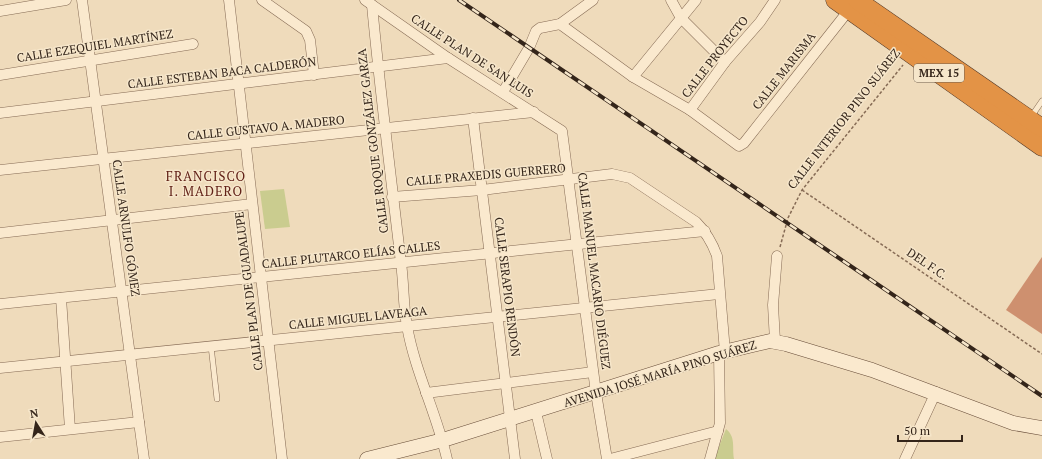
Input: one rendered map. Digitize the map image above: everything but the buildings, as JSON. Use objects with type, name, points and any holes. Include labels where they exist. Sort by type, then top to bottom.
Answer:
[{"type":"highway","name":"MEX 15","points":[[847,3],[912,54],[1042,147]]},
{"type":"highway","name":"MEX 15","points":[[847,3],[1036,124]]},
{"type":"street","points":[[0,11],[66,0]]},
{"type":"street","name":"CALLE ARNULFO GÓMEZ","points":[[82,0],[144,459]]},
{"type":"street","name":"CALLE PLAN DE GUADALUPE","points":[[229,0],[282,459]]},
{"type":"street","points":[[262,0],[306,31],[310,40],[314,75]]},
{"type":"street","points":[[503,92],[530,48],[536,31],[540,28],[560,24],[593,0]]},
{"type":"street","points":[[671,0],[681,18],[725,62]]},
{"type":"street","points":[[633,77],[696,0]]},
{"type":"street","name":"CALLE PROYECTO","points":[[690,110],[725,62],[760,22],[775,0]]},
{"type":"street","name":"CALLE PLAN DE SAN LUIS","points":[[368,2],[448,58],[560,129],[564,134]]},
{"type":"street","name":"CALLE ROQUE GONZÁLEZ GARZA","points":[[368,2],[401,263],[407,326],[426,393],[443,440],[448,459]]},
{"type":"street","name":"CALLE MARISMA","points":[[690,110],[739,146],[744,143],[847,3]]},
{"type":"street","points":[[560,24],[633,77],[690,110]]},
{"type":"street","name":"CALLE EZEQUIEL MARTÍNEZ","points":[[0,74],[193,44]]},
{"type":"street","name":"CALLE ESTEBAN BACA CALDERÓN","points":[[0,113],[448,58]]},
{"type":"street","name":"CALLE GUSTAVO A. MADERO","points":[[0,170],[534,112]]},
{"type":"street","name":"CALLE SERAPIO RENDÓN","points":[[473,118],[515,459]]},
{"type":"street","name":"CALLE MANUEL MACARIO DIÉGUEZ","points":[[564,134],[593,372],[608,459]]},
{"type":"street","name":"CALLE PRAXEDIS GUERRERO","points":[[392,197],[482,190],[612,174],[630,178],[685,214],[705,231]]},
{"type":"street","points":[[0,233],[252,204]]},
{"type":"street","points":[[705,231],[717,256],[719,294],[729,351],[720,423],[710,459]]},
{"type":"street","name":"CALLE PLUTARCO ELÍAS CALLES","points":[[0,304],[705,231]]},
{"type":"street","points":[[775,341],[773,305],[777,256]]},
{"type":"street","name":"CALLE MIGUEL LAVEAGA","points":[[0,368],[719,294]]},
{"type":"street","points":[[61,298],[70,429]]},
{"type":"street","name":"AVENIDA JOSÉ MARÍA PINO SUÁREZ","points":[[367,459],[443,440],[729,351],[775,341],[865,368],[936,392],[1014,422],[1042,428]]},
{"type":"street","points":[[426,393],[593,372]]},
{"type":"street","points":[[904,459],[936,392]]},
{"type":"street","points":[[536,412],[547,459]]},
{"type":"street","points":[[0,437],[139,422]]},
{"type":"street","points":[[608,459],[718,431]]},
{"type":"lane","points":[[1036,124],[1042,101]]},
{"type":"lane","points":[[211,346],[217,399]]},
{"type":"path","name":"CALLE INTERIOR PINO SUÁREZ","points":[[777,256],[786,222],[802,190],[912,54]]},
{"type":"path","name":"DEL F.C.","points":[[802,190],[1042,354]]},
{"type":"green space","points":[[284,189],[290,227],[265,229],[260,191]]},
{"type":"green space","points":[[726,429],[731,435],[733,442],[734,459],[714,459]]},
{"type":"railway","points":[[459,0],[1042,396]]},
{"type":"district","name":"FRANCISCO I. MADERO","points":[[206,184]]}]
